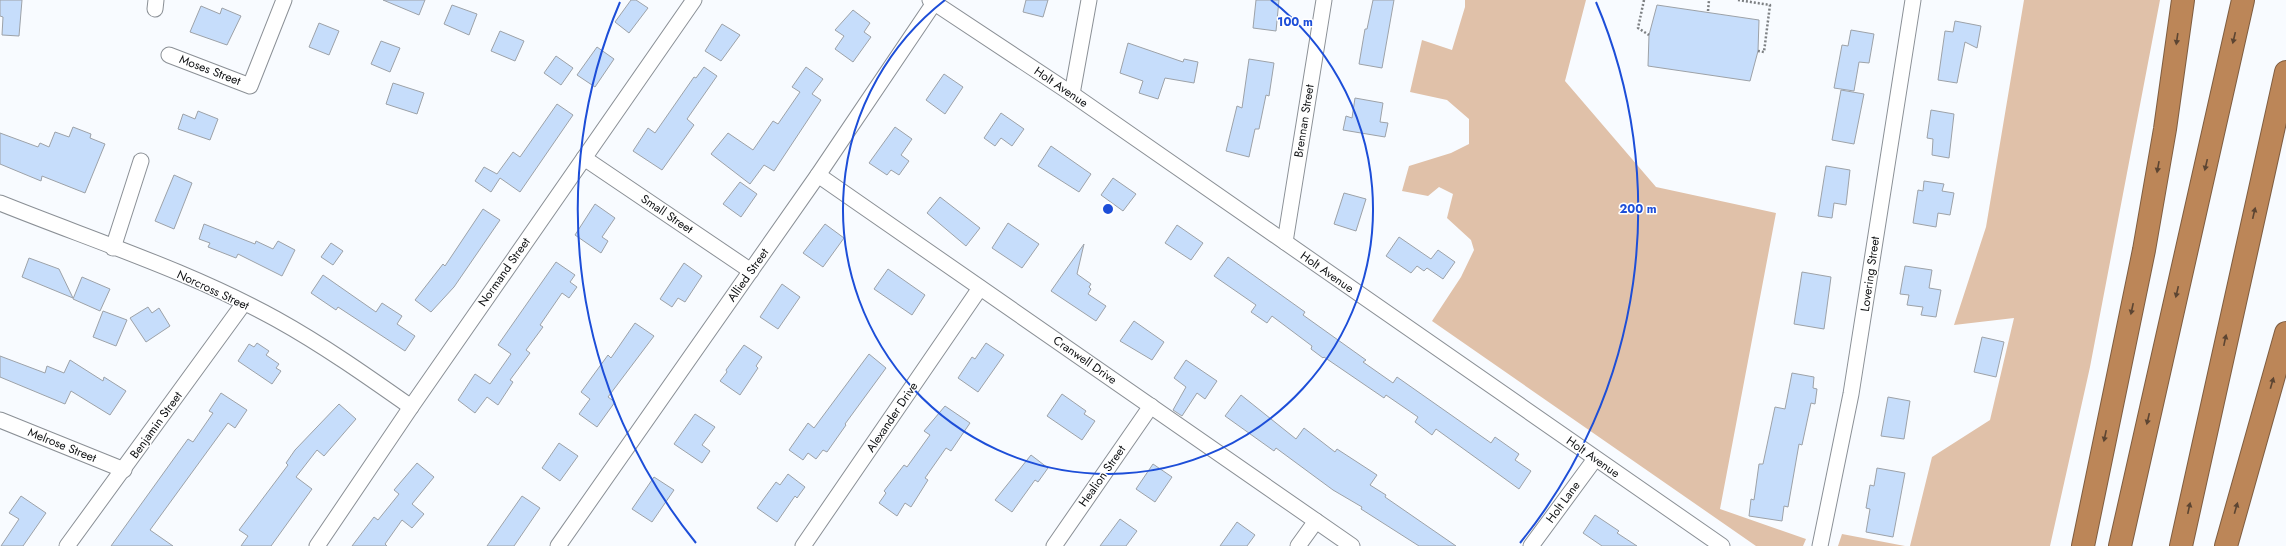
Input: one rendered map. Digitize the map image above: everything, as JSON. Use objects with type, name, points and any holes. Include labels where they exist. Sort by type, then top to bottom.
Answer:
[{"type":"highway","points":[[2083,546],[2144,250],[2165,129],[2183,0]]},
{"type":"highway","points":[[2120,546],[2243,0]]},
{"type":"highway","points":[[2181,546],[2286,72]]},
{"type":"highway","points":[[2226,546],[2286,333]]},
{"type":"street","name":"Moses Street","points":[[169,55],[250,86],[284,0]]},
{"type":"street","name":"Normand Street","points":[[317,546],[411,406],[694,0]]},
{"type":"street","points":[[1072,94],[1089,0]]},
{"type":"street","name":"Brennan Street","points":[[1285,242],[1324,0]]},
{"type":"street","name":"Lovering Street","points":[[1820,546],[1851,394],[1913,0]]},
{"type":"street","name":"Holt Avenue","points":[[932,1],[1072,94],[1722,546]]},
{"type":"street","name":"Allied Street","points":[[558,546],[818,175],[932,1]]},
{"type":"street","name":"Small Street","points":[[584,158],[750,271]]},
{"type":"street","points":[[113,248],[141,161]]},
{"type":"street","name":"Cranwell Drive","points":[[818,175],[1352,546]]},
{"type":"street","name":"Norcross Street","points":[[0,203],[169,269],[244,304],[282,323],[361,372],[411,406]]},
{"type":"street","name":"Alexander Drive","points":[[804,546],[980,288]]},
{"type":"street","name":"Benjamin Street","points":[[67,546],[244,304]]},
{"type":"street","name":"Healion Street","points":[[1054,546],[1151,406]]},
{"type":"street","name":"Melrose Street","points":[[0,420],[124,470]]},
{"type":"street","name":"Holt Lane","points":[[1531,546],[1595,459]]},
{"type":"street","points":[[1298,546],[1316,521]]},
{"type":"path","points":[[1644,0],[1638,28],[1649,35]]},
{"type":"path","points":[[1708,11],[1709,0]]},
{"type":"path","points":[[1738,0],[1770,5],[1764,52],[1758,51]]},
{"type":"shaded area","points":[[1465,0],[1586,0],[1565,81],[1656,187],[1776,213],[1720,509],[1806,539],[1803,546],[1756,546],[1432,321],[1461,277],[1474,250],[1471,240],[1447,218],[1453,194],[1439,187],[1428,196],[1402,191],[1409,166],[1451,153],[1469,144],[1469,119],[1447,100],[1410,92],[1422,40],[1452,50],[1465,7]]},
{"type":"shaded area","points":[[2024,0],[2160,0],[2090,367],[2050,546],[1910,546],[1932,457],[1990,420],[2014,318],[1954,325],[1986,227]]},
{"type":"shaded area","points":[[1842,534],[1905,546],[1838,546]]},
{"type":"building","points":[[0,0],[22,0],[19,36],[2,35],[3,17],[0,16]]},
{"type":"building","points":[[383,0],[425,0],[419,15]]},
{"type":"building","points":[[631,0],[636,0],[648,8],[629,33],[615,22]]},
{"type":"building","points":[[1026,0],[1048,0],[1043,17],[1023,12]]},
{"type":"building","points":[[1256,0],[1279,0],[1276,31],[1253,28]]},
{"type":"building","points":[[1373,0],[1394,0],[1382,68],[1359,64],[1365,29],[1367,29]]},
{"type":"building","points":[[452,5],[477,14],[469,35],[444,24]]},
{"type":"building","points":[[1657,5],[1759,20],[1758,51],[1750,81],[1648,66],[1649,35]]},
{"type":"building","points":[[201,6],[220,14],[222,8],[241,16],[227,45],[190,32]]},
{"type":"building","points":[[853,10],[870,23],[864,32],[871,37],[853,62],[835,49],[844,36],[835,30]]},
{"type":"building","points":[[1955,21],[1981,26],[1977,48],[1965,42],[1957,83],[1938,80],[1945,31],[1953,32]]},
{"type":"building","points":[[319,23],[339,31],[329,55],[309,47]]},
{"type":"building","points":[[722,24],[740,35],[721,61],[705,51]]},
{"type":"building","points":[[1851,30],[1874,34],[1869,63],[1859,62],[1854,91],[1834,88],[1842,45],[1848,46]]},
{"type":"building","points":[[500,31],[524,41],[515,61],[491,51]]},
{"type":"building","points":[[381,41],[400,48],[390,72],[371,64]]},
{"type":"building","points":[[1128,43],[1183,62],[1184,59],[1198,62],[1194,83],[1165,78],[1158,99],[1139,93],[1143,81],[1120,73]]},
{"type":"building","points":[[597,47],[614,59],[595,87],[577,75]]},
{"type":"building","points":[[556,56],[573,68],[561,85],[544,73]]},
{"type":"building","points":[[1249,59],[1274,63],[1269,96],[1266,95],[1259,129],[1255,129],[1249,157],[1226,151],[1237,106],[1242,108]]},
{"type":"building","points":[[704,67],[717,76],[687,119],[694,125],[662,170],[633,151],[648,128],[655,133],[694,77],[696,78]]},
{"type":"building","points":[[806,67],[823,79],[812,94],[821,100],[774,171],[764,165],[750,184],[711,154],[728,133],[753,150],[773,121],[778,124],[800,92],[792,87]]},
{"type":"building","points":[[944,74],[963,87],[945,114],[926,100]]},
{"type":"building","points":[[393,83],[424,93],[417,114],[386,104]]},
{"type":"building","points":[[1841,90],[1864,94],[1854,144],[1832,140]]},
{"type":"building","points":[[1355,98],[1383,103],[1380,122],[1388,123],[1385,137],[1343,130],[1346,116],[1352,118]]},
{"type":"building","points":[[557,104],[573,115],[520,192],[500,178],[491,192],[475,181],[484,167],[497,174],[513,152],[520,157]]},
{"type":"building","points":[[1931,110],[1954,114],[1949,158],[1932,155],[1933,139],[1927,138]]},
{"type":"building","points":[[198,111],[218,119],[210,140],[178,129],[183,114],[195,119]]},
{"type":"building","points":[[1001,113],[1024,129],[1012,146],[1001,138],[995,146],[984,138]]},
{"type":"building","points":[[73,127],[91,134],[90,138],[105,144],[85,193],[42,176],[41,181],[0,164],[0,133],[38,147],[40,143],[49,147],[55,132],[69,137]]},
{"type":"building","points":[[895,127],[912,139],[901,155],[909,161],[899,175],[891,170],[887,175],[869,163]]},
{"type":"building","points":[[1051,146],[1091,174],[1079,192],[1038,166]]},
{"type":"building","points":[[1826,166],[1850,170],[1846,205],[1834,203],[1832,218],[1818,216]]},
{"type":"building","points":[[174,175],[192,183],[174,229],[155,221]]},
{"type":"building","points":[[1113,178],[1136,194],[1123,211],[1101,195]]},
{"type":"building","points":[[1924,181],[1944,184],[1942,191],[1954,193],[1950,215],[1938,213],[1936,227],[1913,223],[1918,190],[1923,191]]},
{"type":"building","points":[[740,182],[757,194],[741,217],[723,204]]},
{"type":"building","points":[[1344,193],[1366,199],[1356,231],[1334,224]]},
{"type":"building","points":[[940,197],[980,228],[966,246],[927,213]]},
{"type":"building","points":[[595,204],[615,218],[602,237],[608,241],[601,253],[575,235]]},
{"type":"building","points":[[483,209],[500,220],[454,287],[431,312],[415,300],[443,264],[445,266]]},
{"type":"building","points":[[1008,223],[1039,244],[1022,268],[992,248]]},
{"type":"building","points":[[204,224],[255,244],[256,241],[273,249],[278,241],[295,250],[282,276],[238,254],[236,258],[208,247],[210,243],[199,239]]},
{"type":"building","points":[[825,224],[844,238],[823,267],[803,253]]},
{"type":"building","points":[[1177,225],[1203,243],[1191,260],[1165,243]]},
{"type":"building","points":[[1399,237],[1431,259],[1438,250],[1455,262],[1443,279],[1427,268],[1424,271],[1417,266],[1411,273],[1386,256]]},
{"type":"building","points":[[331,243],[343,251],[333,265],[321,257]]},
{"type":"building","points":[[1084,244],[1077,274],[1091,284],[1089,287],[1091,289],[1088,294],[1106,306],[1096,321],[1051,291]]},
{"type":"building","points":[[1228,257],[1305,312],[1303,315],[1366,360],[1363,362],[1393,383],[1397,377],[1491,443],[1495,437],[1519,454],[1515,460],[1531,471],[1519,489],[1436,429],[1432,435],[1415,422],[1418,417],[1386,395],[1384,398],[1324,357],[1323,358],[1311,349],[1312,346],[1272,316],[1267,323],[1251,312],[1256,305],[1214,276]]},
{"type":"building","points":[[29,258],[59,269],[73,298],[22,277]]},
{"type":"building","points":[[556,262],[575,275],[570,282],[577,287],[569,298],[562,293],[540,325],[543,327],[526,350],[530,353],[510,380],[513,382],[498,405],[487,397],[475,413],[458,400],[475,374],[490,384],[511,354],[498,345]]},
{"type":"building","points":[[684,263],[702,276],[685,302],[678,298],[672,307],[660,299]]},
{"type":"building","points":[[1905,266],[1932,270],[1929,288],[1941,290],[1936,317],[1921,315],[1923,307],[1907,305],[1909,295],[1900,294]]},
{"type":"building","points":[[888,269],[925,295],[912,315],[874,289]]},
{"type":"building","points":[[1802,272],[1831,277],[1824,329],[1794,324]]},
{"type":"building","points":[[323,275],[376,312],[382,303],[402,316],[397,324],[415,336],[405,351],[338,307],[336,310],[311,293]]},
{"type":"building","points":[[82,277],[110,289],[100,311],[73,299]]},
{"type":"building","points":[[782,284],[800,297],[778,329],[760,317]]},
{"type":"building","points":[[148,307],[152,313],[159,308],[170,326],[146,342],[130,318]]},
{"type":"building","points":[[103,311],[127,320],[116,346],[93,337]]},
{"type":"building","points":[[1134,321],[1164,342],[1152,360],[1120,341]]},
{"type":"building","points":[[635,323],[654,336],[608,397],[615,402],[597,427],[579,414],[590,399],[581,392],[608,355],[611,358]]},
{"type":"building","points":[[1982,337],[2004,342],[1996,377],[1974,372]]},
{"type":"building","points":[[257,343],[269,351],[266,355],[279,364],[276,368],[281,371],[272,384],[238,361],[249,344],[254,347]]},
{"type":"building","points":[[986,343],[1004,355],[978,392],[958,378],[972,357],[975,359]]},
{"type":"building","points":[[744,345],[762,357],[756,366],[758,368],[740,395],[720,381]]},
{"type":"building","points":[[869,354],[886,368],[845,424],[846,425],[827,452],[823,450],[816,459],[808,453],[803,460],[789,450],[808,423],[814,428]]},
{"type":"building","points":[[0,356],[45,373],[47,366],[64,373],[70,360],[103,381],[104,377],[126,391],[110,415],[71,391],[65,404],[0,377]]},
{"type":"building","points":[[1186,360],[1217,381],[1205,399],[1197,393],[1182,416],[1173,410],[1186,387],[1174,378]]},
{"type":"building","points":[[1792,373],[1814,377],[1813,388],[1817,389],[1815,404],[1811,403],[1802,445],[1799,444],[1788,507],[1784,506],[1782,521],[1749,516],[1751,499],[1754,500],[1759,464],[1763,464],[1775,407],[1785,409]]},
{"type":"building","points":[[221,393],[247,410],[235,428],[228,423],[150,530],[173,546],[111,546],[188,439],[193,442],[213,413],[209,411]]},
{"type":"building","points":[[1062,394],[1086,411],[1084,414],[1095,421],[1082,440],[1047,416]]},
{"type":"building","points":[[1241,395],[1296,439],[1304,428],[1335,452],[1337,449],[1377,475],[1370,485],[1456,546],[1419,546],[1361,509],[1362,507],[1333,490],[1276,448],[1274,451],[1225,416]]},
{"type":"building","points":[[1888,397],[1910,401],[1904,439],[1881,436]]},
{"type":"building","points":[[339,404],[356,419],[324,456],[317,450],[296,477],[312,489],[271,546],[241,546],[248,536],[239,530],[288,465],[286,463],[295,450]]},
{"type":"building","points":[[945,406],[970,423],[951,451],[946,448],[925,478],[928,480],[911,507],[905,503],[897,516],[879,503],[886,493],[884,491],[904,465],[907,467],[930,435],[924,431]]},
{"type":"building","points":[[695,414],[715,427],[702,445],[710,451],[702,463],[674,444]]},
{"type":"building","points":[[559,443],[578,456],[560,481],[542,468]]},
{"type":"building","points":[[1031,455],[1048,468],[1038,482],[1035,480],[1012,512],[995,500]]},
{"type":"building","points":[[417,463],[434,477],[412,504],[424,514],[412,528],[402,520],[385,544],[387,546],[352,546],[374,517],[378,520],[399,494],[394,490]]},
{"type":"building","points":[[1153,464],[1172,477],[1155,502],[1136,489]]},
{"type":"building","points":[[1877,468],[1905,473],[1893,537],[1866,532],[1870,509],[1866,508],[1870,485],[1874,486]]},
{"type":"building","points":[[788,474],[805,487],[797,498],[795,496],[777,522],[757,508],[776,482],[780,485]]},
{"type":"building","points":[[654,477],[674,490],[652,522],[632,509]]},
{"type":"building","points":[[21,496],[46,513],[23,546],[1,546],[19,519],[9,513]]},
{"type":"building","points":[[522,496],[540,508],[514,546],[487,546]]},
{"type":"building","points":[[1595,515],[1619,531],[1617,533],[1637,546],[1602,546],[1583,533]]},
{"type":"building","points":[[1120,519],[1137,531],[1126,546],[1100,546]]},
{"type":"building","points":[[1237,522],[1255,535],[1247,546],[1220,546]]}]
